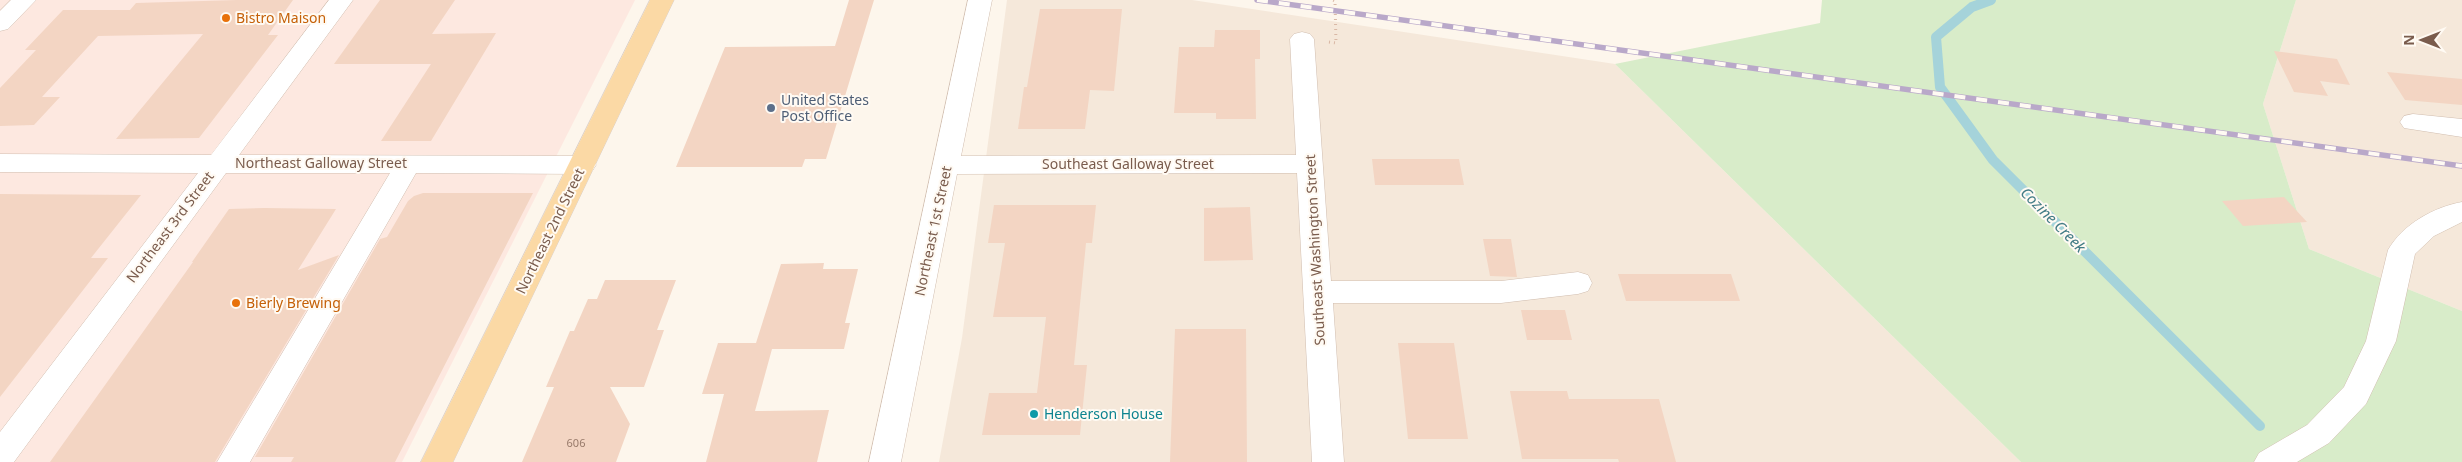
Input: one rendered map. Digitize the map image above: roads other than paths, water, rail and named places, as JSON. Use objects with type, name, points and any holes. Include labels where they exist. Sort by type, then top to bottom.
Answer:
[{"type":"main road","name":"Northeast 2nd Street","points":[[437,462],[662,0]]},
{"type":"street","points":[[0,24],[24,0]]},
{"type":"street","name":"Northeast 3rd Street","points":[[0,456],[341,0]]},
{"type":"street","name":"Northeast 1st Street","points":[[885,462],[980,0]]},
{"type":"street","name":"Southeast Washington Street","points":[[1302,39],[1328,462]]},
{"type":"street","points":[[2413,122],[2462,128]]},
{"type":"street","name":"Northeast Galloway Street","points":[[0,163],[219,162],[583,165]]},
{"type":"street","points":[[233,462],[409,164]]},
{"type":"street","name":"Southeast Galloway Street","points":[[946,165],[1310,164]]},
{"type":"street","points":[[2270,462],[2318,434],[2354,395],[2381,341],[2402,250],[2424,229],[2450,214],[2462,212]]},
{"type":"street","points":[[1318,292],[1501,292],[1578,283]]},
{"type":"waterway","name":"Cozine Creek","points":[[1991,0],[1972,7],[1936,37],[1940,87],[1993,160],[2260,426]]},
{"type":"railway","points":[[1257,0],[2462,166]]},
{"type":"place","name":"Bistro Maison","points":[[226,18]]},
{"type":"place","name":"United States Post Office","points":[[771,108]]},
{"type":"place","name":"Bierly Brewing","points":[[236,303]]},
{"type":"place","name":"Henderson House","points":[[1034,414]]}]
